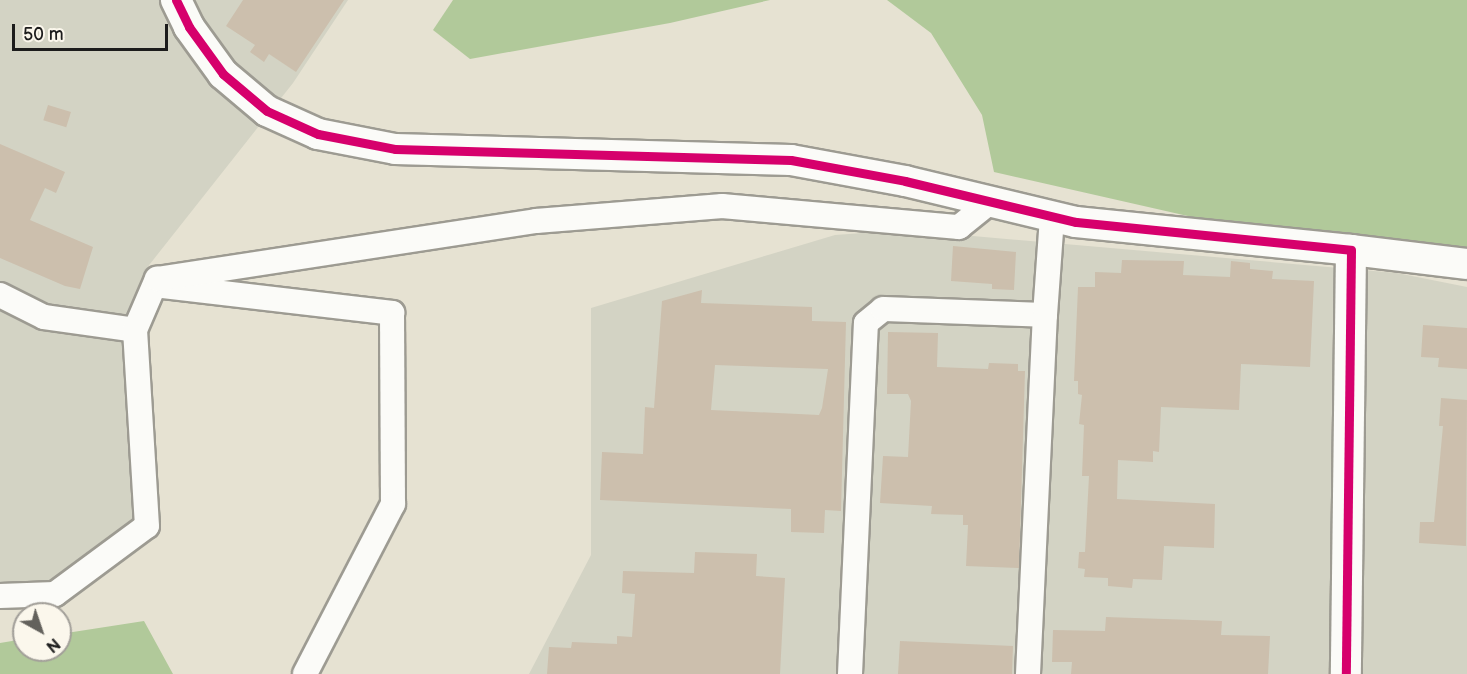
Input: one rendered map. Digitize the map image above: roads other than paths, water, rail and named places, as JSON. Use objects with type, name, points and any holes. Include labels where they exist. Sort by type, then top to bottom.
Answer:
[{"type":"street","points":[[176,0],[189,27],[223,74],[267,111],[318,135],[395,149],[791,160],[1052,217],[1467,264]]},
{"type":"street","points":[[0,596],[55,594],[147,526],[135,330],[157,279],[536,220],[722,206],[959,227],[990,202]]},
{"type":"street","points":[[1028,674],[1045,315],[1052,217]]},
{"type":"street","points":[[1346,674],[1351,250]]},
{"type":"street","points":[[154,285],[392,313],[393,504],[305,674]]},
{"type":"street","points":[[0,295],[44,317],[90,327],[135,330]]},
{"type":"street","points":[[850,674],[866,323],[883,309],[1045,315]]}]
